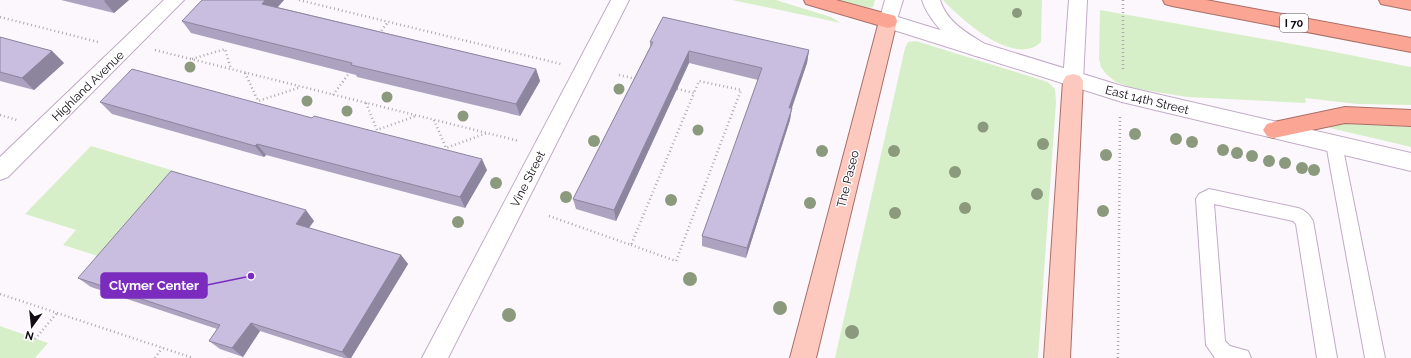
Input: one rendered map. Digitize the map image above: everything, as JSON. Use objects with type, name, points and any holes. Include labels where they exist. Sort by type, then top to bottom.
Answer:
[{"type":"highway","points":[[813,0],[888,21]]},
{"type":"highway","name":"I 70","points":[[1174,0],[1411,45]]},
{"type":"highway","points":[[1388,0],[1411,4]]},
{"type":"highway","points":[[1274,130],[1345,115],[1411,118]]},
{"type":"main road","name":"The Paseo","points":[[803,358],[888,21]]},
{"type":"main road","points":[[1057,358],[1074,80]]},
{"type":"street","name":"Highland Avenue","points":[[0,171],[175,0]]},
{"type":"street","name":"Vine Street","points":[[435,358],[620,0]]},
{"type":"street","name":"The Paseo","points":[[888,21],[894,0]]},
{"type":"street","points":[[931,0],[932,7],[943,24],[981,51]]},
{"type":"street","points":[[1074,80],[1078,0]]},
{"type":"street","name":"East 14th Street","points":[[888,21],[1122,94],[1411,162]]},
{"type":"lane","points":[[1334,144],[1375,358]]},
{"type":"lane","points":[[1240,358],[1224,354],[1216,345],[1206,199],[1209,196],[1301,217],[1304,221],[1327,358]]},
{"type":"path","points":[[299,0],[564,65]]},
{"type":"path","points":[[1118,358],[1122,0]]},
{"type":"path","points":[[0,17],[98,42]]},
{"type":"path","points":[[374,40],[388,22]]},
{"type":"path","points":[[192,59],[225,49],[231,69]]},
{"type":"path","points":[[153,50],[523,142]]},
{"type":"path","points":[[333,95],[351,70]]},
{"type":"path","points":[[245,73],[258,101],[301,87]]},
{"type":"path","points":[[619,75],[642,80]]},
{"type":"path","points":[[549,216],[676,261],[741,90],[699,81],[631,245]]},
{"type":"path","points":[[672,87],[694,93]]},
{"type":"path","points":[[366,103],[377,130],[416,116]]},
{"type":"path","points":[[0,115],[18,120]]},
{"type":"path","points":[[434,120],[446,148],[488,133]]},
{"type":"path","points":[[0,294],[193,358]]},
{"type":"path","points":[[35,339],[57,313]]},
{"type":"path","points":[[155,358],[162,348]]},
{"type":"green space","points":[[732,0],[776,0],[831,17],[841,23]]},
{"type":"green space","points":[[837,0],[875,0],[873,7],[869,8]]},
{"type":"green space","points":[[943,0],[1042,0],[1041,42],[1030,48],[1017,49],[1003,45],[989,38],[975,28]]},
{"type":"green space","points":[[1100,10],[1309,47],[1411,67],[1411,105],[1357,104],[1305,98],[1306,103],[1187,97],[1132,88],[1116,82],[1106,74],[1101,67],[1099,59]]},
{"type":"green space","points":[[916,41],[1048,82],[1055,89],[1056,102],[1038,358],[835,358],[905,48],[908,42]]},
{"type":"green space","points":[[1336,123],[1411,127],[1411,147],[1330,128],[1326,124]]},
{"type":"green space","points":[[91,146],[181,173],[107,259],[63,245],[76,230],[25,214]]},
{"type":"green space","points":[[0,326],[48,343],[35,358],[0,358]]},
{"type":"building","points":[[202,0],[265,0],[262,4],[536,69],[516,104],[351,65],[352,63],[182,21]]},
{"type":"building","points":[[663,17],[809,50],[789,108],[792,108],[747,248],[702,236],[762,68],[689,51],[614,210],[573,199],[653,42],[650,42]]},
{"type":"building","points":[[0,37],[52,51],[22,78],[0,72]]},
{"type":"building","points":[[132,69],[312,118],[314,116],[482,159],[460,197],[257,144],[255,146],[100,102]]},
{"type":"building","points":[[171,171],[306,210],[296,224],[401,255],[342,352],[251,323],[232,348],[209,341],[220,325],[78,278]]},
{"type":"place","name":"Clymer Center","points":[[251,276]]}]
